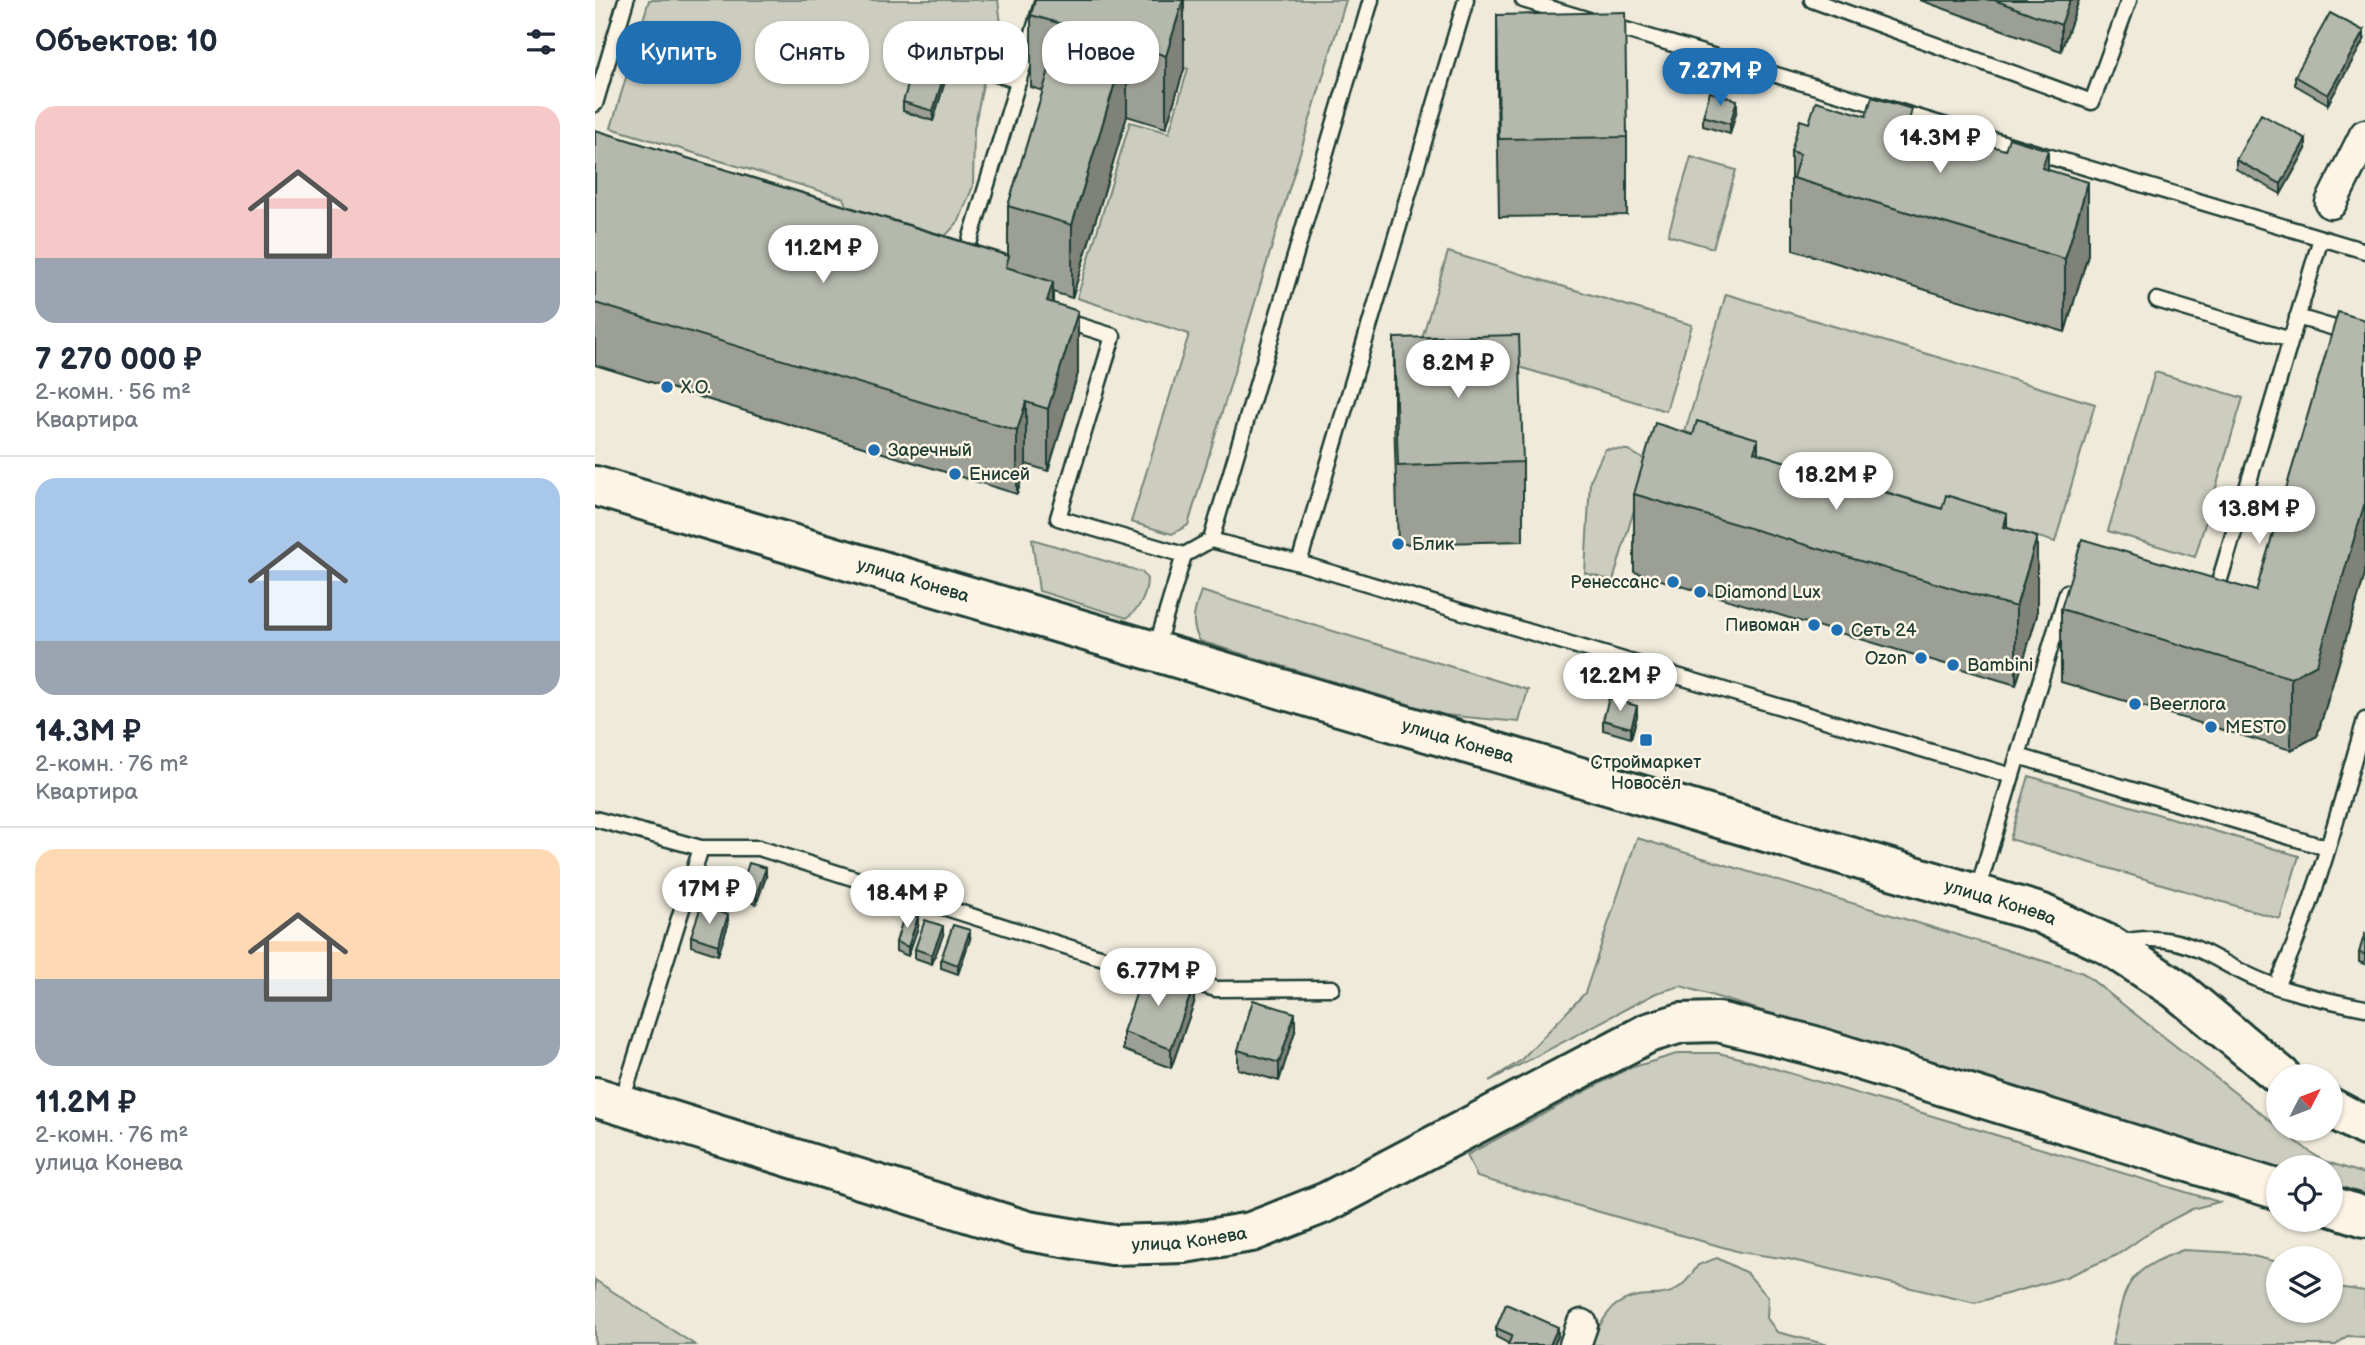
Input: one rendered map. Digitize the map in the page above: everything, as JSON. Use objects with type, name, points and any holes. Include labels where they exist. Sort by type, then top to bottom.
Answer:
[{"type":"main road","name":"улица Конева","points":[[595,486],[1977,892],[2040,913],[2109,945],[2176,989],[2267,1064]]},
{"type":"main road","name":"улица Конева","points":[[608,1101],[1028,1231],[1112,1245],[1184,1243],[1251,1232],[1327,1202],[1648,1033],[1681,1023],[1718,1023],[1811,1045],[2266,1186]]},
{"type":"main road","points":[[2343,1114],[2365,1126]]},
{"type":"main road","points":[[2343,1210],[2365,1217]]},
{"type":"street","points":[[2331,203],[2365,135]]},
{"type":"lane","points":[[595,104],[626,0]]},
{"type":"lane","points":[[1028,50],[1043,0]]},
{"type":"lane","points":[[1211,540],[1371,0]]},
{"type":"lane","points":[[1299,563],[1466,0]]},
{"type":"lane","points":[[1812,0],[2092,102],[2129,0]]},
{"type":"lane","points":[[1529,1],[2365,251]]},
{"type":"lane","points":[[950,258],[963,262],[1018,84]]},
{"type":"lane","points":[[2200,599],[2213,603],[2321,238]]},
{"type":"lane","points":[[2157,300],[2291,340]]},
{"type":"lane","points":[[1049,317],[1113,336],[1058,518],[1184,555]]},
{"type":"lane","points":[[2297,317],[2365,337]]},
{"type":"lane","points":[[1154,652],[1184,555],[1211,540],[1299,563],[2012,776]]},
{"type":"lane","points":[[1977,892],[2071,577]]},
{"type":"lane","points":[[2276,986],[2291,954],[2327,848],[2365,720]]},
{"type":"lane","points":[[2018,756],[2327,848]]},
{"type":"lane","points":[[595,819],[701,848],[759,848],[1093,955],[1216,989],[1332,988]]},
{"type":"lane","points":[[608,1101],[701,848]]},
{"type":"lane","points":[[2109,945],[2143,937],[2182,942],[2276,986],[2365,1008]]},
{"type":"shaded area","points":[[649,0],[998,0],[1001,21],[883,21],[883,84],[983,84],[974,129],[973,186],[959,221],[939,243],[849,211],[844,198],[611,128],[624,84],[741,84],[741,21],[643,21]]},
{"type":"shaded area","points":[[1158,0],[1346,0],[1188,525],[1172,534],[1131,522],[1189,334],[1077,298],[1130,122],[1169,133],[1188,69],[1159,60],[1159,21],[1059,21]]},
{"type":"shaded area","points":[[1691,157],[1736,170],[1713,248],[1668,235]]},
{"type":"shaded area","points":[[1448,252],[1692,325],[1666,411],[1422,338]]},
{"type":"shaded area","points":[[1726,294],[2095,404],[2055,542],[1685,432]]},
{"type":"shaded area","points":[[2155,372],[2243,398],[2195,557],[2108,531]]},
{"type":"shaded area","points":[[1605,449],[1628,450],[1648,462],[1613,581],[1585,573],[1590,481]]},
{"type":"shaded area","points":[[1032,539],[1142,572],[1147,579],[1142,601],[1127,618],[1039,591]]},
{"type":"shaded area","points":[[1201,591],[1528,690],[1519,722],[1444,715],[1200,641],[1194,622]]},
{"type":"shaded area","points":[[2029,776],[2299,856],[2280,919],[2010,839]]},
{"type":"shaded area","points":[[1637,838],[2083,973],[2266,1117],[2266,1141],[2296,1141],[2315,1155],[2266,1155],[2266,1164],[1681,986],[1656,993],[1489,1081],[1520,1061],[1585,993]]},
{"type":"shaded area","points":[[1680,1053],[1718,1053],[1736,1057],[2219,1202],[2192,1209],[2156,1228],[2117,1255],[2066,1277],[1975,1303],[1788,1259],[1740,1252],[1477,1177],[1467,1155],[1627,1069]]},
{"type":"shaded area","points":[[2343,1167],[2365,1174],[2365,1194],[2343,1188]]},
{"type":"shaded area","points":[[2183,1250],[2240,1253],[2266,1259],[2266,1323],[2343,1323],[2343,1288],[2365,1291],[2365,1337],[2347,1336],[2336,1345],[2112,1345],[2129,1284],[2148,1266]]},
{"type":"shaded area","points":[[1717,1258],[1747,1273],[1768,1297],[1767,1318],[1777,1332],[1829,1345],[1588,1345],[1604,1318],[1616,1305],[1639,1296],[1659,1295],[1677,1289],[1698,1265]]},
{"type":"shaded area","points":[[595,1280],[695,1345],[595,1345]]},
{"type":"building","points":[[1035,0],[1183,0],[1166,56],[1159,54],[1159,21],[1052,21],[1031,15]]},
{"type":"building","points":[[1994,0],[2070,0],[2061,25]]},
{"type":"building","points":[[1625,12],[1627,137],[1499,139],[1497,15]]},
{"type":"building","points":[[2330,13],[2364,31],[2328,95],[2295,76]]},
{"type":"building","points":[[908,84],[941,84],[933,111],[903,102]]},
{"type":"building","points":[[1045,84],[1115,84],[1072,225],[1008,206]]},
{"type":"building","points":[[1710,92],[1737,100],[1730,124],[1703,116]]},
{"type":"building","points":[[1872,97],[1912,109],[1909,121],[2005,150],[2009,138],[2048,150],[2042,168],[2088,182],[2065,259],[1793,178],[1800,154],[1791,151],[1800,120],[1809,123],[1816,101],[1866,116]]},
{"type":"building","points":[[2261,114],[2306,139],[2281,184],[2236,160]]},
{"type":"building","points":[[595,130],[1009,256],[1006,267],[1053,282],[1047,301],[1078,311],[1048,409],[1026,402],[1017,431],[595,303]]},
{"type":"building","points":[[2338,312],[2365,320],[2365,502],[2317,664],[2291,678],[2061,609],[2082,539],[2256,591]]},
{"type":"building","points":[[1519,335],[1523,462],[1398,466],[1394,338]]},
{"type":"building","points":[[1697,421],[1758,439],[1754,452],[1815,471],[1819,458],[1882,476],[1878,490],[1942,509],[1946,495],[2007,514],[2004,527],[2037,537],[2016,607],[1634,494],[1655,423],[1693,435]]},
{"type":"building","points":[[1609,698],[1637,706],[1631,728],[1603,720]]},
{"type":"building","points":[[749,863],[766,868],[756,895],[740,890]]},
{"type":"building","points":[[701,906],[728,915],[718,945],[691,936]]},
{"type":"building","points":[[905,913],[918,917],[908,947],[896,942]]},
{"type":"building","points":[[925,920],[943,926],[932,955],[915,949]]},
{"type":"building","points":[[953,925],[970,930],[958,965],[941,959]]},
{"type":"building","points":[[2365,933],[2365,954],[2359,953]]},
{"type":"building","points":[[1145,968],[1194,985],[1171,1049],[1123,1032]]},
{"type":"building","points":[[1253,1000],[1295,1013],[1279,1063],[1238,1050]]},
{"type":"building","points":[[1506,1304],[1558,1327],[1550,1345],[1508,1345],[1512,1335],[1496,1328]]},
{"type":"place","name":"X.O.","points":[[667,387]]},
{"type":"place","name":"Заречный","points":[[874,450]]},
{"type":"place","name":"Енисей","points":[[955,474]]},
{"type":"place","name":"Блик","points":[[1398,544]]},
{"type":"place","name":"Ренессанс","points":[[1673,582]]},
{"type":"place","name":"Diamond Lux","points":[[1700,592]]},
{"type":"place","name":"Пивоман","points":[[1814,625]]},
{"type":"place","name":"Сеть 24","points":[[1837,630]]},
{"type":"place","name":"Ozon","points":[[1921,658]]},
{"type":"place","name":"Bambini","points":[[1953,665]]},
{"type":"place","name":"Beerлога","points":[[2135,704]]},
{"type":"place","name":"MESTO","points":[[2211,727]]},
{"type":"place","name":"Строймаркет Новосёл","points":[[1646,740]]}]
